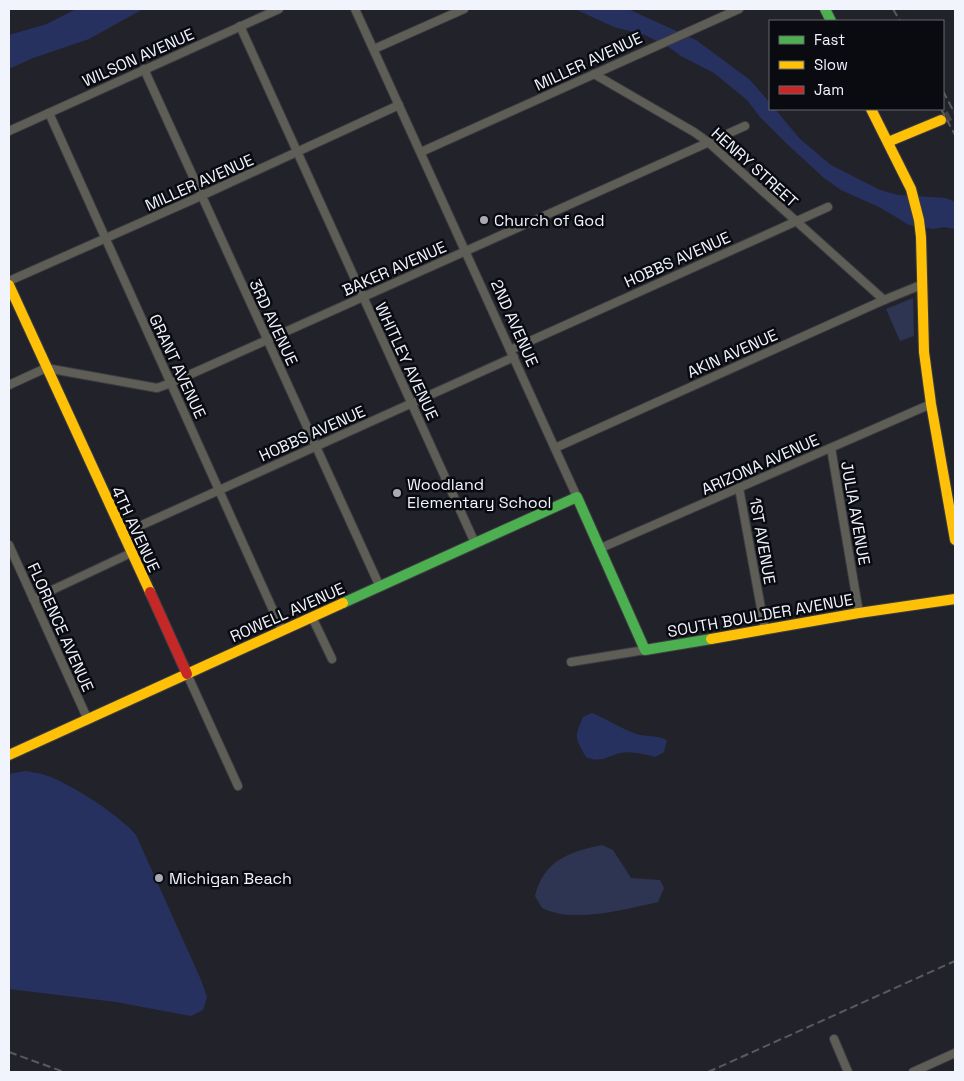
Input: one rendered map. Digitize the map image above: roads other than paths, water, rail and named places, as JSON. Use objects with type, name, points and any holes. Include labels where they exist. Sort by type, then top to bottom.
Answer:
[{"type":"street","name":"WILSON AVENUE","points":[[9,131],[279,9]]},
{"type":"street","name":"2ND AVENUE","points":[[356,9],[601,548],[645,650]]},
{"type":"street","points":[[374,49],[464,9]]},
{"type":"street","name":"MILLER AVENUE","points":[[421,152],[739,9]]},
{"type":"street","name":"WHITLEY AVENUE","points":[[240,26],[475,543]]},
{"type":"street","name":"3RD AVENUE","points":[[144,69],[380,587]]},
{"type":"street","name":"HENRY STREET","points":[[594,74],[708,142],[884,300]]},
{"type":"street","name":"MILLER AVENUE","points":[[9,283],[399,105]]},
{"type":"street","points":[[872,110],[911,189],[919,220],[922,237],[921,285],[924,352],[931,404],[955,540]]},
{"type":"street","name":"GRANT AVENUE","points":[[49,113],[282,630]]},
{"type":"street","points":[[888,142],[941,120]]},
{"type":"street","name":"BAKER AVENUE","points":[[46,368],[156,388],[171,383],[745,126]]},
{"type":"street","name":"HOBBS AVENUE","points":[[122,534],[412,404],[512,353],[828,207]]},
{"type":"street","name":"4TH AVENUE","points":[[9,283],[46,368],[238,786]]},
{"type":"street","name":"AKIN AVENUE","points":[[555,448],[921,285]]},
{"type":"street","points":[[9,385],[46,368]]},
{"type":"street","name":"ARIZONA AVENUE","points":[[601,548],[931,404]]},
{"type":"street","name":"JULIA AVENUE","points":[[830,448],[859,613]]},
{"type":"street","name":"1ST AVENUE","points":[[739,488],[765,630]]},
{"type":"street","name":"ROWELL AVENUE","points":[[9,755],[577,497]]},
{"type":"street","name":"FLORENCE AVENUE","points":[[9,545],[88,720]]},
{"type":"street","points":[[33,599],[131,553]]},
{"type":"street","name":"SOUTH BOULDER AVENUE","points":[[571,662],[859,613],[955,599]]},
{"type":"street","points":[[312,617],[332,659]]},
{"type":"street","points":[[834,1039],[848,1072]]},
{"type":"street","points":[[913,1072],[955,1053]]},
{"type":"tunnel","points":[[941,120],[955,113]]},
{"type":"railway","points":[[893,9],[899,20]]},
{"type":"railway","points":[[944,93],[955,114]]},
{"type":"railway","points":[[942,110],[955,135]]},
{"type":"railway","points":[[708,1072],[955,961]]},
{"type":"railway","points":[[9,1052],[64,1072]]},
{"type":"place","name":"Church of God","points":[[484,220]]},
{"type":"place","name":"Woodland Elementary School","points":[[397,493]]},
{"type":"place","name":"Michigan Beach","points":[[159,878]]}]
